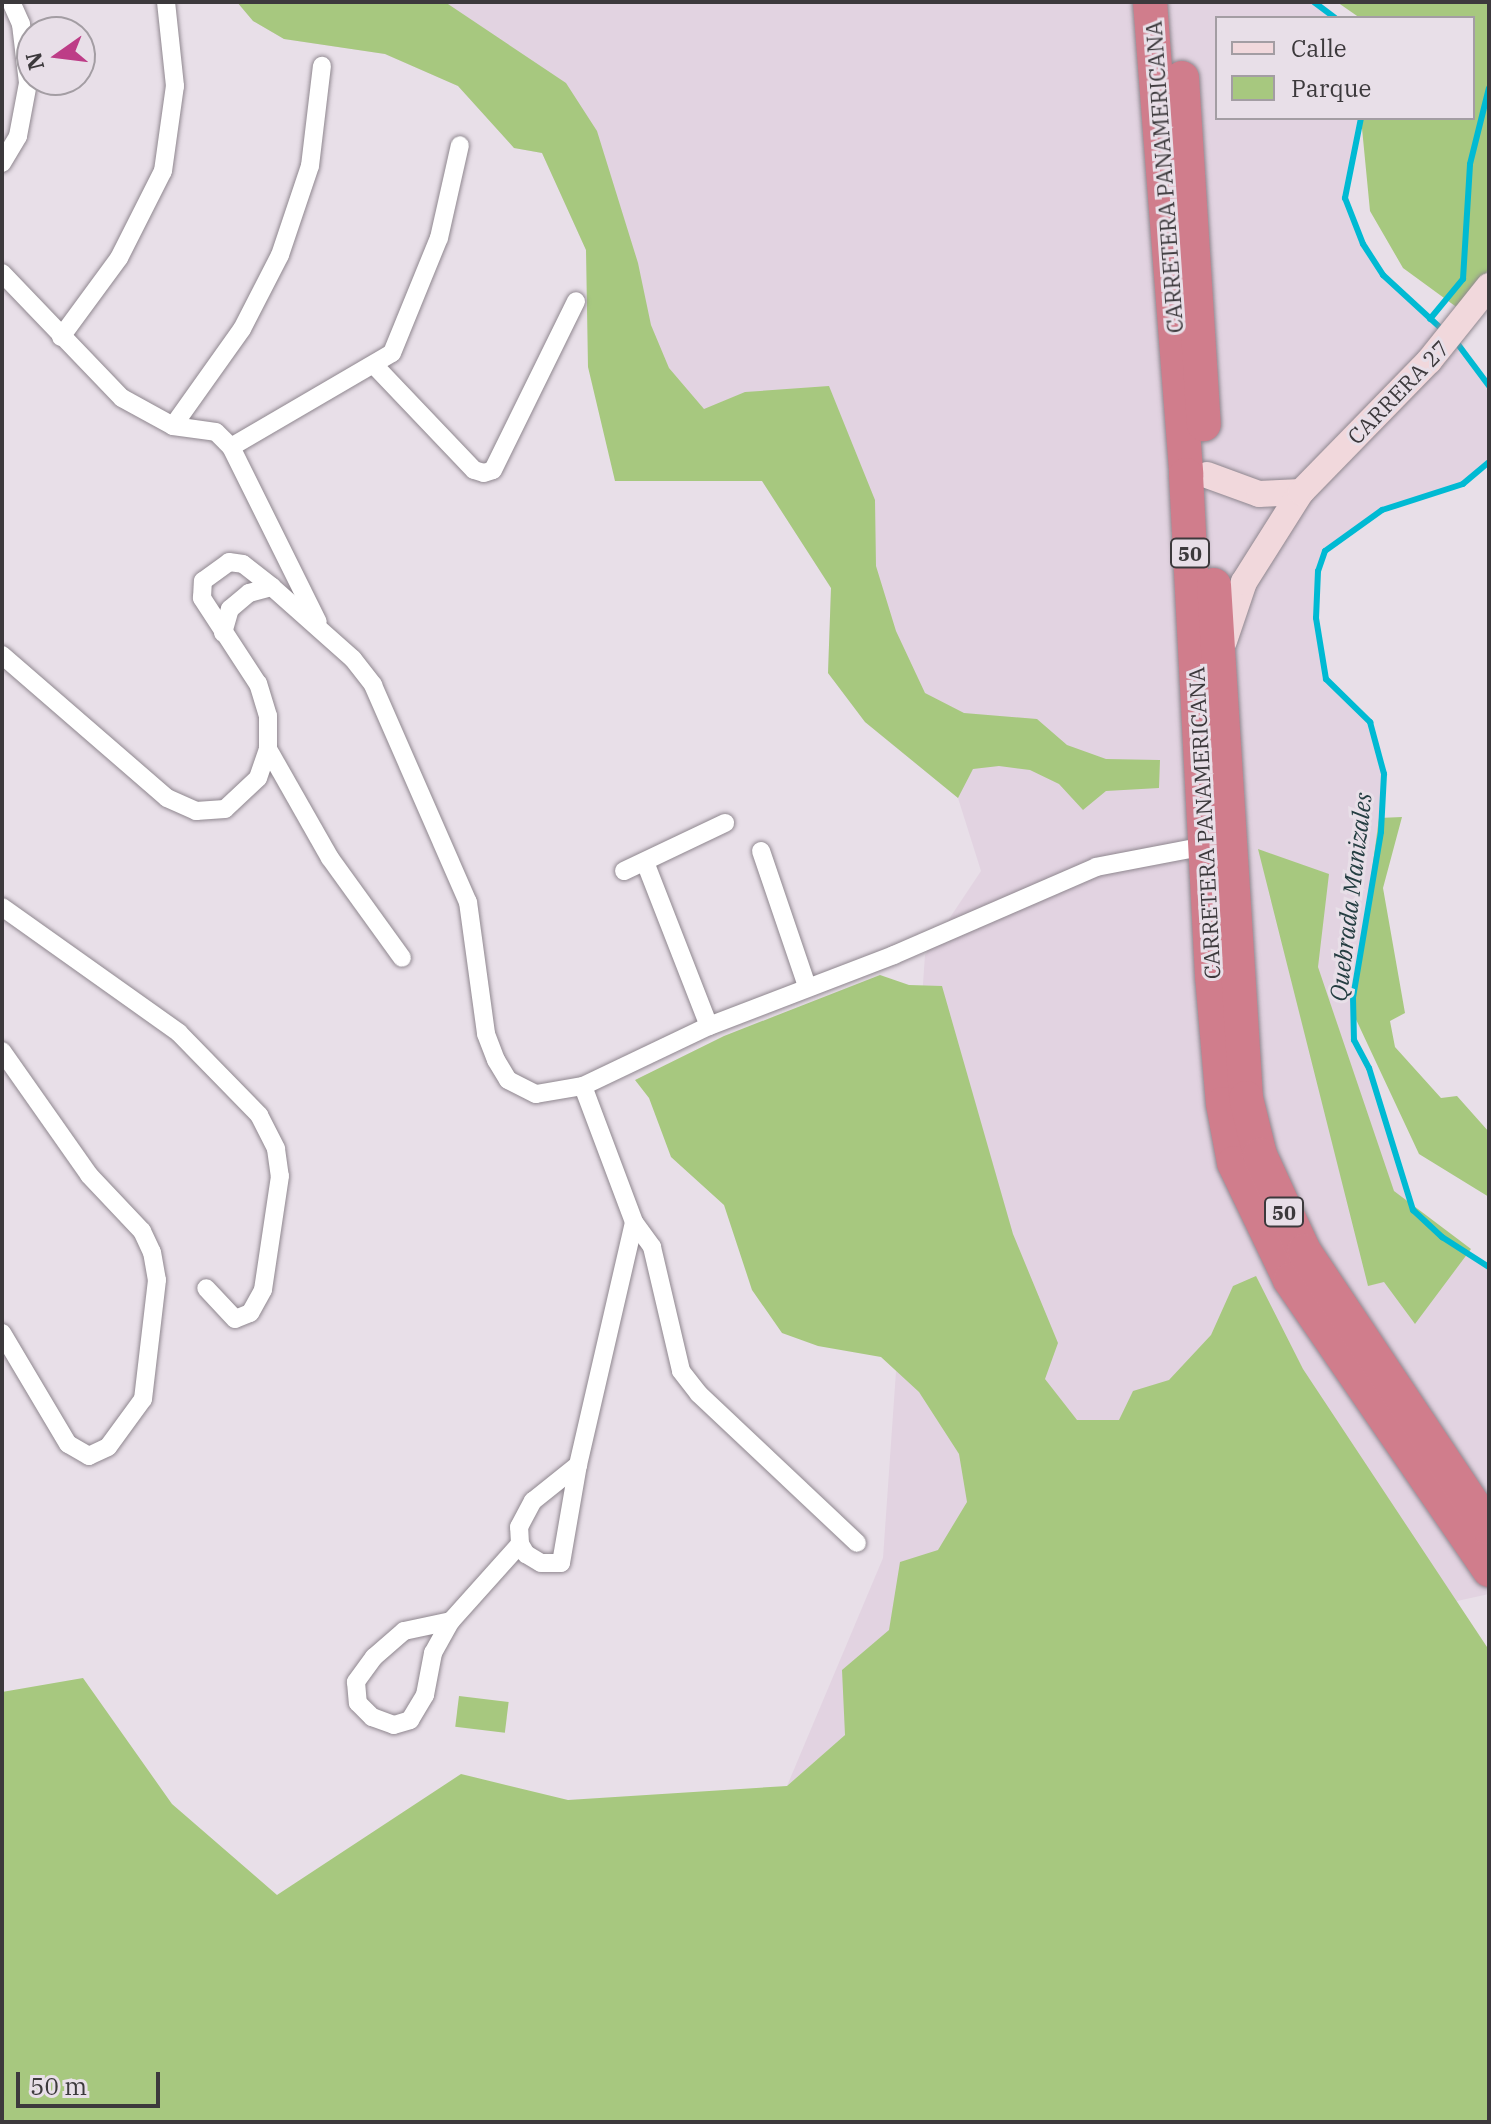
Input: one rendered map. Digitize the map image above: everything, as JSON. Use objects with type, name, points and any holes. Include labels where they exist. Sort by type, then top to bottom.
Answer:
[{"type":"highway","name":"CARRETERA PANAMERICANA","points":[[1150,2],[1186,475],[1205,846],[1223,1104],[1234,1163],[1290,1280],[1489,1570]]},
{"type":"highway","name":"CARRETERA PANAMERICANA","points":[[1173,2],[1220,659],[1246,1098],[1260,1155],[1304,1251],[1489,1528]]},
{"type":"street","points":[[2,163],[18,136],[28,83],[21,24],[11,2]]},
{"type":"street","points":[[61,337],[119,258],[163,171],[175,86],[166,2]]},
{"type":"street","points":[[173,426],[242,329],[280,255],[310,166],[322,66]]},
{"type":"street","points":[[231,447],[392,353],[403,335],[439,238],[460,145]]},
{"type":"street","points":[[2,273],[122,398],[173,426],[216,432],[231,447],[321,628]]},
{"type":"street","name":"CARRERA 27","points":[[1220,659],[1244,582],[1301,492],[1429,361],[1470,316],[1489,286]]},
{"type":"street","points":[[374,365],[474,470],[484,473],[493,470],[576,301]]},
{"type":"street","points":[[1207,475],[1259,494],[1301,492]]},
{"type":"street","points":[[2,655],[167,798],[196,811],[225,809],[245,795],[258,778],[268,749],[268,716],[258,684],[202,598],[203,581],[215,567],[229,562],[243,564],[272,587],[321,628],[373,685],[468,902],[486,1034],[496,1060],[508,1080],[536,1094],[583,1086],[709,1026],[894,955],[1096,867],[1205,846]]},
{"type":"street","points":[[223,633],[230,609],[249,593],[272,587]]},
{"type":"street","points":[[268,749],[330,858],[402,958]]},
{"type":"street","points":[[624,871],[725,823]]},
{"type":"street","points":[[761,851],[807,986]]},
{"type":"street","points":[[645,862],[709,1026]]},
{"type":"street","points":[[2,907],[179,1033],[259,1115],[276,1149],[280,1176],[263,1290],[250,1313],[235,1319],[206,1288]]},
{"type":"street","points":[[2,1051],[89,1175],[142,1231],[152,1252],[157,1280],[143,1399],[108,1447],[89,1456],[68,1444],[2,1333]]},
{"type":"street","points":[[583,1086],[634,1222],[652,1247],[681,1371],[699,1394],[857,1543]]},
{"type":"street","points":[[578,1465],[533,1501],[519,1527],[520,1544],[526,1554],[541,1563],[561,1563],[578,1465],[634,1222]]},
{"type":"street","points":[[451,1621],[404,1631],[374,1657],[356,1682],[358,1703],[372,1717],[394,1725],[410,1720],[425,1695],[433,1653],[451,1621],[520,1544]]},
{"type":"shaded area","points":[[237,2],[1314,2],[1332,16],[1215,16],[1215,120],[1361,120],[1345,198],[1363,244],[1400,294],[1462,346],[1489,386],[1489,462],[1463,484],[1382,510],[1325,551],[1318,571],[1316,618],[1326,679],[1370,722],[1384,774],[1381,832],[1353,997],[1354,1040],[1369,1068],[1413,1210],[1442,1237],[1489,1267],[1489,1594],[845,1735],[787,1786],[883,1558],[925,955],[981,871],[958,798],[865,722],[828,673],[831,588],[762,481],[615,481],[586,250],[542,153],[514,148],[458,86],[385,54],[284,39],[253,21]]},
{"type":"green space","points":[[237,2],[445,2],[566,83],[597,131],[638,263],[651,325],[669,368],[704,409],[745,392],[829,386],[875,500],[876,566],[896,631],[925,693],[964,713],[1037,719],[1067,745],[1106,759],[1160,760],[1159,788],[1106,791],[1083,810],[1059,784],[1030,770],[999,766],[973,769],[958,798],[865,722],[828,673],[831,588],[762,481],[615,481],[588,367],[586,250],[542,153],[514,148],[458,86],[385,54],[284,39],[253,21]]},
{"type":"green space","points":[[1337,2],[1489,2],[1489,267],[1466,314],[1403,268],[1370,211],[1361,120],[1475,120],[1475,16],[1357,16]]},
{"type":"green space","points":[[1402,817],[1383,888],[1405,1013],[1390,1021],[1395,1047],[1441,1098],[1457,1096],[1489,1132],[1489,1197],[1419,1154],[1353,1013],[1379,818]]},
{"type":"green space","points":[[1258,849],[1329,874],[1318,967],[1394,1191],[1471,1249],[1415,1324],[1384,1282],[1368,1286]]},
{"type":"green space","points":[[880,975],[909,985],[942,986],[1013,1234],[1058,1343],[1045,1379],[1077,1420],[1119,1420],[1133,1391],[1169,1380],[1211,1335],[1233,1286],[1256,1276],[1303,1369],[1489,1650],[1489,2122],[2,2122],[2,1692],[83,1678],[172,1804],[277,1895],[461,1774],[568,1800],[787,1786],[845,1735],[842,1670],[889,1630],[900,1562],[938,1550],[967,1502],[959,1454],[919,1392],[881,1357],[818,1346],[782,1333],[752,1290],[724,1205],[671,1157],[649,1098],[635,1080],[724,1036]]},
{"type":"green space","points":[[459,1696],[509,1702],[505,1733],[455,1727]]},
{"type":"waterway","name":"Quebrada Manizales","points":[[1314,2],[1332,16]]},
{"type":"waterway","points":[[1430,319],[1463,279],[1470,164],[1489,88]]},
{"type":"waterway","name":"Quebrada Manizales","points":[[1361,120],[1345,198],[1363,244],[1383,275],[1445,332]]},
{"type":"waterway","name":"Quebrada Manizales","points":[[1454,339],[1489,386]]},
{"type":"waterway","name":"Quebrada Manizales","points":[[1489,462],[1463,484],[1382,510],[1325,551],[1318,571],[1316,618],[1326,679],[1370,722],[1384,774],[1381,832],[1353,997],[1354,1040],[1369,1068],[1413,1210],[1442,1237],[1489,1267]]}]
